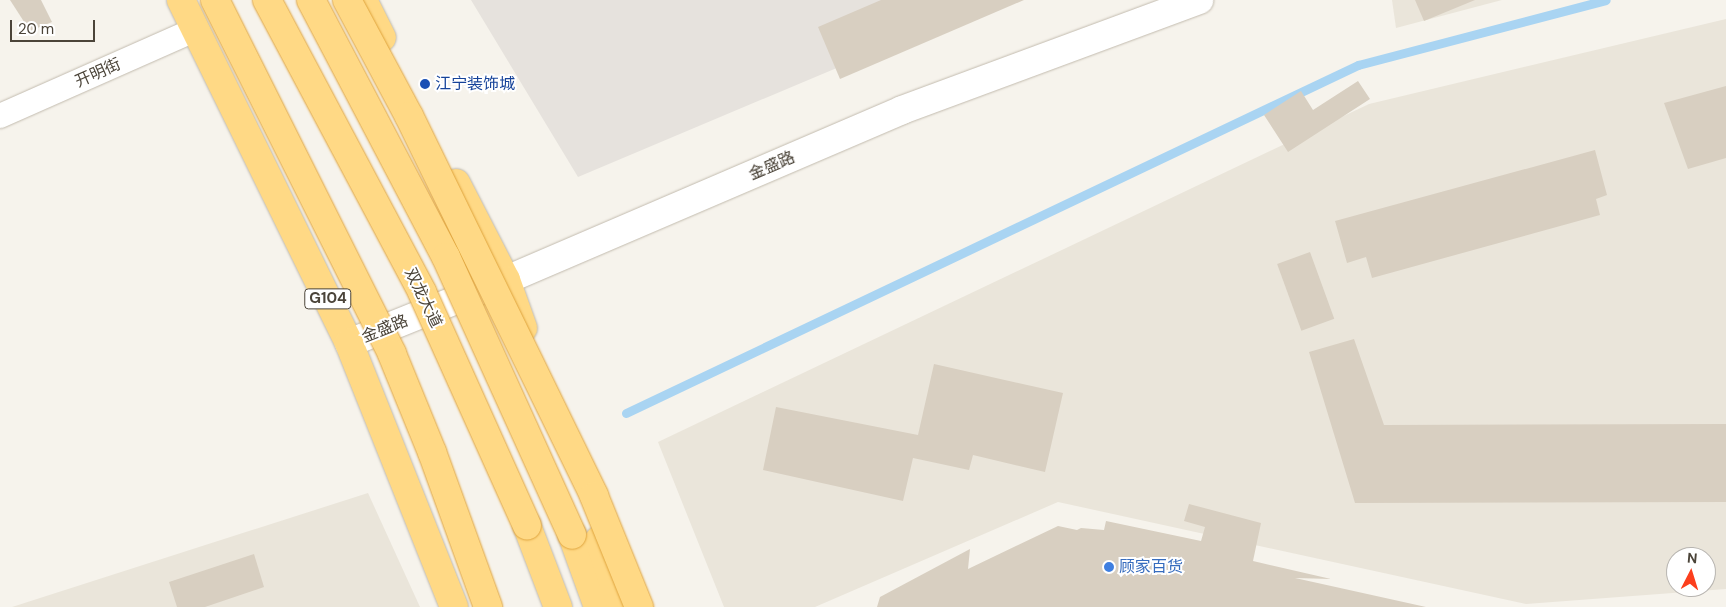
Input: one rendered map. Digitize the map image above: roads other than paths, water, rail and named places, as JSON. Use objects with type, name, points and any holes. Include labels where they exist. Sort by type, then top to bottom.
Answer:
[{"type":"highway","name":"G104","points":[[181,0],[349,343],[454,607]]},
{"type":"highway","points":[[215,0],[392,354],[432,452],[488,607]]},
{"type":"highway","name":"双龙大道","points":[[267,0],[422,292],[527,526],[558,607]]},
{"type":"highway","points":[[311,0],[446,257],[572,535],[598,607]]},
{"type":"highway","points":[[347,0],[409,116],[590,488],[639,607]]},
{"type":"highway","points":[[363,0],[506,280],[622,607]]},
{"type":"street","name":"金盛路","points":[[349,343],[506,280],[902,110],[1199,0]]},
{"type":"street","name":"开明街","points":[[0,116],[196,29]]},
{"type":"waterway","points":[[626,413],[1358,65],[1606,0]]},
{"type":"place","name":"江宁装饰城","points":[[425,84]]},
{"type":"place","name":"顾家百货","points":[[1109,567]]}]
